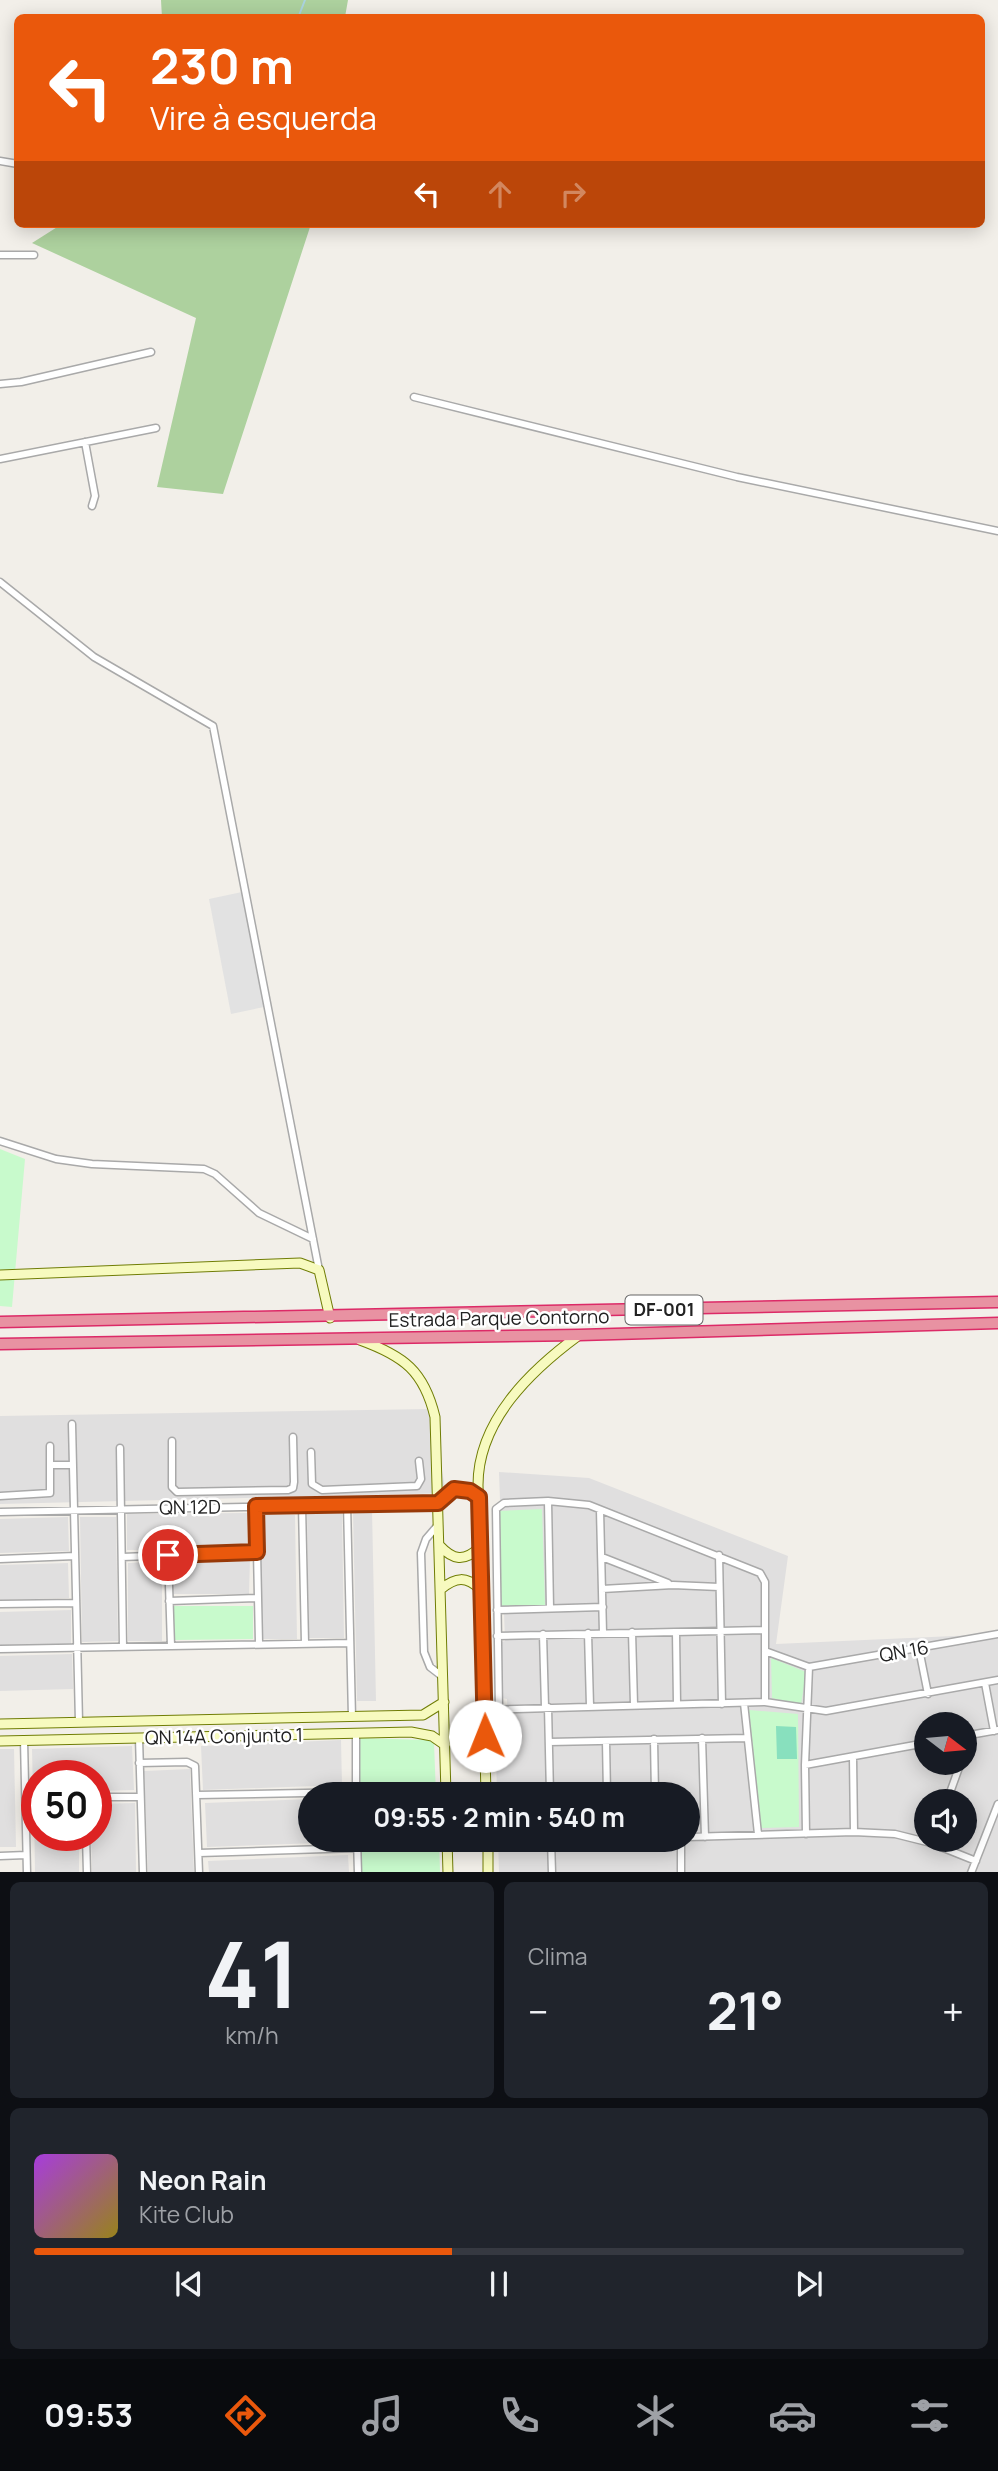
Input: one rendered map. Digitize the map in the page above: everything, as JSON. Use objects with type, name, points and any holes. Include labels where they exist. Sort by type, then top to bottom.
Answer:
[{"type":"highway","name":"Estrada Parque Contorno","points":[[0,1322],[330,1318],[998,1302]]},
{"type":"highway","points":[[613,1311],[617,1322],[614,1333]]},
{"type":"highway","points":[[79,1343],[70,1341],[64,1334],[69,1327],[80,1323]]},
{"type":"highway","name":"Estrada Parque Contorno","points":[[0,1344],[579,1335],[998,1323]]},
{"type":"main road","points":[[0,1275],[300,1262],[319,1270],[330,1318]]},
{"type":"main road","points":[[484,1782],[479,1548],[480,1456],[495,1422],[536,1371],[579,1335]]},
{"type":"main road","points":[[355,1338],[386,1350],[407,1363],[429,1393],[435,1417],[447,1782]]},
{"type":"main road","points":[[438,1502],[454,1489],[470,1491],[479,1497]]},
{"type":"main road","points":[[440,1546],[460,1559],[466,1558],[479,1548]]},
{"type":"main road","points":[[441,1589],[451,1580],[459,1578],[466,1579],[480,1589]]},
{"type":"main road","name":"QN 14A Conjunto 1","points":[[0,1724],[423,1715],[444,1702]]},
{"type":"main road","points":[[230,1719],[226,1726],[230,1736]]},
{"type":"main road","points":[[206,1720],[213,1728],[206,1737]]},
{"type":"main road","name":"QN 14A Conjunto 1","points":[[0,1741],[422,1733],[445,1745]]},
{"type":"main road","points":[[447,1852],[448,1872]]},
{"type":"main road","points":[[488,1852],[488,1872]]},
{"type":"street","points":[[0,255],[34,255]]},
{"type":"street","points":[[0,384],[21,382],[151,352]]},
{"type":"street","points":[[414,397],[737,477],[998,531]]},
{"type":"street","points":[[0,459],[156,428]]},
{"type":"street","points":[[85,442],[95,496],[92,506]]},
{"type":"street","points":[[0,582],[94,657],[213,726],[319,1270]]},
{"type":"street","points":[[0,1141],[56,1159],[92,1164],[204,1169],[215,1174],[259,1213],[313,1239]]},
{"type":"street","points":[[72,1424],[79,1722]]},
{"type":"street","points":[[172,1441],[172,1487],[175,1491],[233,1490],[293,1488],[293,1437]]},
{"type":"street","points":[[0,1496],[48,1495],[52,1487],[50,1446]]},
{"type":"street","points":[[120,1448],[123,1647]]},
{"type":"street","points":[[311,1452],[313,1487],[322,1490],[417,1486],[421,1479],[419,1461]]},
{"type":"street","points":[[51,1465],[73,1465]]},
{"type":"street","points":[[364,1488],[365,1503]]},
{"type":"street","points":[[233,1490],[234,1506]]},
{"type":"street","points":[[548,1501],[550,1608]]},
{"type":"street","points":[[499,1710],[496,1509],[504,1503],[548,1501],[575,1502],[600,1510],[755,1569],[764,1577],[765,1702]]},
{"type":"street","name":"QN 12D","points":[[0,1512],[438,1502]]},
{"type":"street","points":[[347,1504],[352,1717]]},
{"type":"street","points":[[302,1505],[305,1643]]},
{"type":"street","points":[[256,1506],[259,1643]]},
{"type":"street","points":[[600,1510],[603,1633]]},
{"type":"street","points":[[439,1524],[426,1539],[422,1553],[424,1653],[430,1667],[444,1678]]},
{"type":"street","points":[[122,1556],[257,1552]]},
{"type":"street","points":[[168,1555],[171,1646]]},
{"type":"street","points":[[719,1555],[722,1704]]},
{"type":"street","points":[[0,1559],[75,1556]]},
{"type":"street","points":[[602,1558],[673,1585]]},
{"type":"street","points":[[480,1574],[496,1573]]},
{"type":"street","points":[[602,1590],[673,1585],[719,1587]]},
{"type":"street","points":[[169,1601],[258,1598]]},
{"type":"street","points":[[0,1604],[76,1603]]},
{"type":"street","points":[[497,1611],[603,1607]]},
{"type":"street","points":[[497,1636],[764,1630]]},
{"type":"street","points":[[632,1632],[634,1705]]},
{"type":"street","points":[[676,1632],[677,1704]]},
{"type":"street","points":[[588,1633],[590,1706]]},
{"type":"street","points":[[543,1634],[550,1782]]},
{"type":"street","name":"QN 16","points":[[809,1667],[998,1634]]},
{"type":"street","points":[[0,1649],[350,1643]]},
{"type":"street","points":[[919,1649],[928,1694]]},
{"type":"street","points":[[765,1651],[809,1667],[804,1765],[806,1834]]},
{"type":"street","points":[[484,1710],[765,1702],[826,1711],[998,1680]]},
{"type":"street","points":[[977,1733],[996,1730],[985,1683]]},
{"type":"street","points":[[744,1703],[758,1834]]},
{"type":"street","points":[[356,1734],[356,1782]]},
{"type":"street","points":[[139,1738],[143,1872]]},
{"type":"street","points":[[702,1738],[705,1837]]},
{"type":"street","points":[[549,1742],[746,1738]]},
{"type":"street","points":[[654,1739],[655,1782]]},
{"type":"street","points":[[24,1740],[25,1760]]},
{"type":"street","points":[[606,1741],[607,1782]]},
{"type":"street","points":[[804,1765],[914,1745]]},
{"type":"street","points":[[853,1757],[854,1832]]},
{"type":"street","points":[[139,1763],[193,1764],[198,1795],[200,1872]]},
{"type":"street","points":[[198,1795],[298,1794]]},
{"type":"street","points":[[112,1797],[141,1797]]},
{"type":"street","points":[[971,1872],[995,1819],[998,1804]]},
{"type":"street","points":[[700,1837],[854,1832],[895,1833],[914,1837]]},
{"type":"street","points":[[199,1853],[298,1850]]},
{"type":"street","points":[[26,1851],[27,1872]]},
{"type":"street","points":[[86,1851],[87,1872]]},
{"type":"street","points":[[357,1852],[358,1872]]},
{"type":"street","points":[[551,1852],[552,1872]]},
{"type":"street","points":[[681,1852],[681,1872]]},
{"type":"street","points":[[956,1852],[975,1861]]},
{"type":"street","points":[[0,1856],[26,1855]]},
{"type":"shaded area","points":[[242,892],[264,1007],[231,1014],[209,899]]},
{"type":"shaded area","points":[[431,1409],[446,1493],[0,1504],[0,1416]]},
{"type":"shaded area","points":[[499,1472],[589,1478],[788,1556],[776,1644],[998,1634],[998,1872],[499,1872],[498,1852],[700,1852],[700,1782],[497,1782],[495,1719],[508,1719],[507,1699],[502,1698],[501,1642],[505,1641]]},
{"type":"shaded area","points":[[372,1510],[376,1701],[357,1701],[353,1511]]},
{"type":"shaded area","points":[[247,1513],[247,1549],[127,1550],[127,1514]]},
{"type":"shaded area","points":[[342,1513],[344,1638],[309,1638],[307,1514]]},
{"type":"shaded area","points":[[260,1515],[295,1515],[297,1639],[262,1639]]},
{"type":"shaded area","points":[[68,1517],[69,1551],[0,1553],[0,1519]]},
{"type":"shaded area","points":[[80,1517],[116,1517],[118,1641],[82,1642]]},
{"type":"shaded area","points":[[173,1559],[250,1559],[249,1594],[173,1594]]},
{"type":"shaded area","points":[[162,1562],[162,1641],[128,1641],[128,1563]]},
{"type":"shaded area","points":[[68,1563],[69,1598],[0,1600],[0,1565]]},
{"type":"shaded area","points":[[71,1610],[71,1645],[0,1647],[0,1612]]},
{"type":"shaded area","points":[[72,1654],[73,1689],[0,1691],[0,1656]]},
{"type":"shaded area","points":[[341,1740],[342,1782],[298,1782],[298,1787],[203,1790],[201,1746]]},
{"type":"shaded area","points":[[132,1746],[134,1790],[112,1791],[112,1760],[32,1760],[32,1749]]},
{"type":"shaded area","points":[[0,1749],[14,1749],[16,1847],[0,1847]]},
{"type":"shaded area","points":[[190,1769],[194,1872],[148,1872],[144,1771]]},
{"type":"shaded area","points":[[298,1799],[298,1844],[207,1847],[205,1803]]},
{"type":"shaded area","points":[[135,1803],[136,1872],[92,1872],[91,1851],[112,1851],[112,1804]]},
{"type":"shaded area","points":[[35,1851],[79,1851],[79,1872],[35,1872]]},
{"type":"shaded area","points":[[348,1855],[349,1872],[209,1872],[208,1861]]},
{"type":"green space","points":[[161,0],[348,0],[346,14],[162,14]]},
{"type":"green space","points":[[56,228],[310,228],[223,494],[157,487],[196,318],[32,243]]},
{"type":"green space","points":[[0,1149],[25,1159],[12,1307],[0,1306]]},
{"type":"green space","points":[[542,1509],[545,1605],[501,1606],[498,1511]]},
{"type":"green space","points":[[174,1606],[253,1606],[253,1639],[174,1640]]},
{"type":"green space","points":[[771,1658],[806,1672],[801,1705],[772,1698]]},
{"type":"green space","points":[[749,1710],[798,1714],[799,1827],[761,1828]]},
{"type":"green space","points":[[776,1726],[796,1727],[797,1759],[777,1759]]},
{"type":"green space","points":[[358,1738],[427,1740],[434,1743],[436,1782],[359,1782]]},
{"type":"green space","points":[[359,1852],[439,1852],[440,1872],[360,1872]]},
{"type":"waterway","points":[[300,14],[305,0]]},
{"type":"route","points":[[168,1555],[257,1552],[256,1506],[438,1503],[446,1493],[454,1489],[470,1491],[479,1497],[485,1736]]}]
